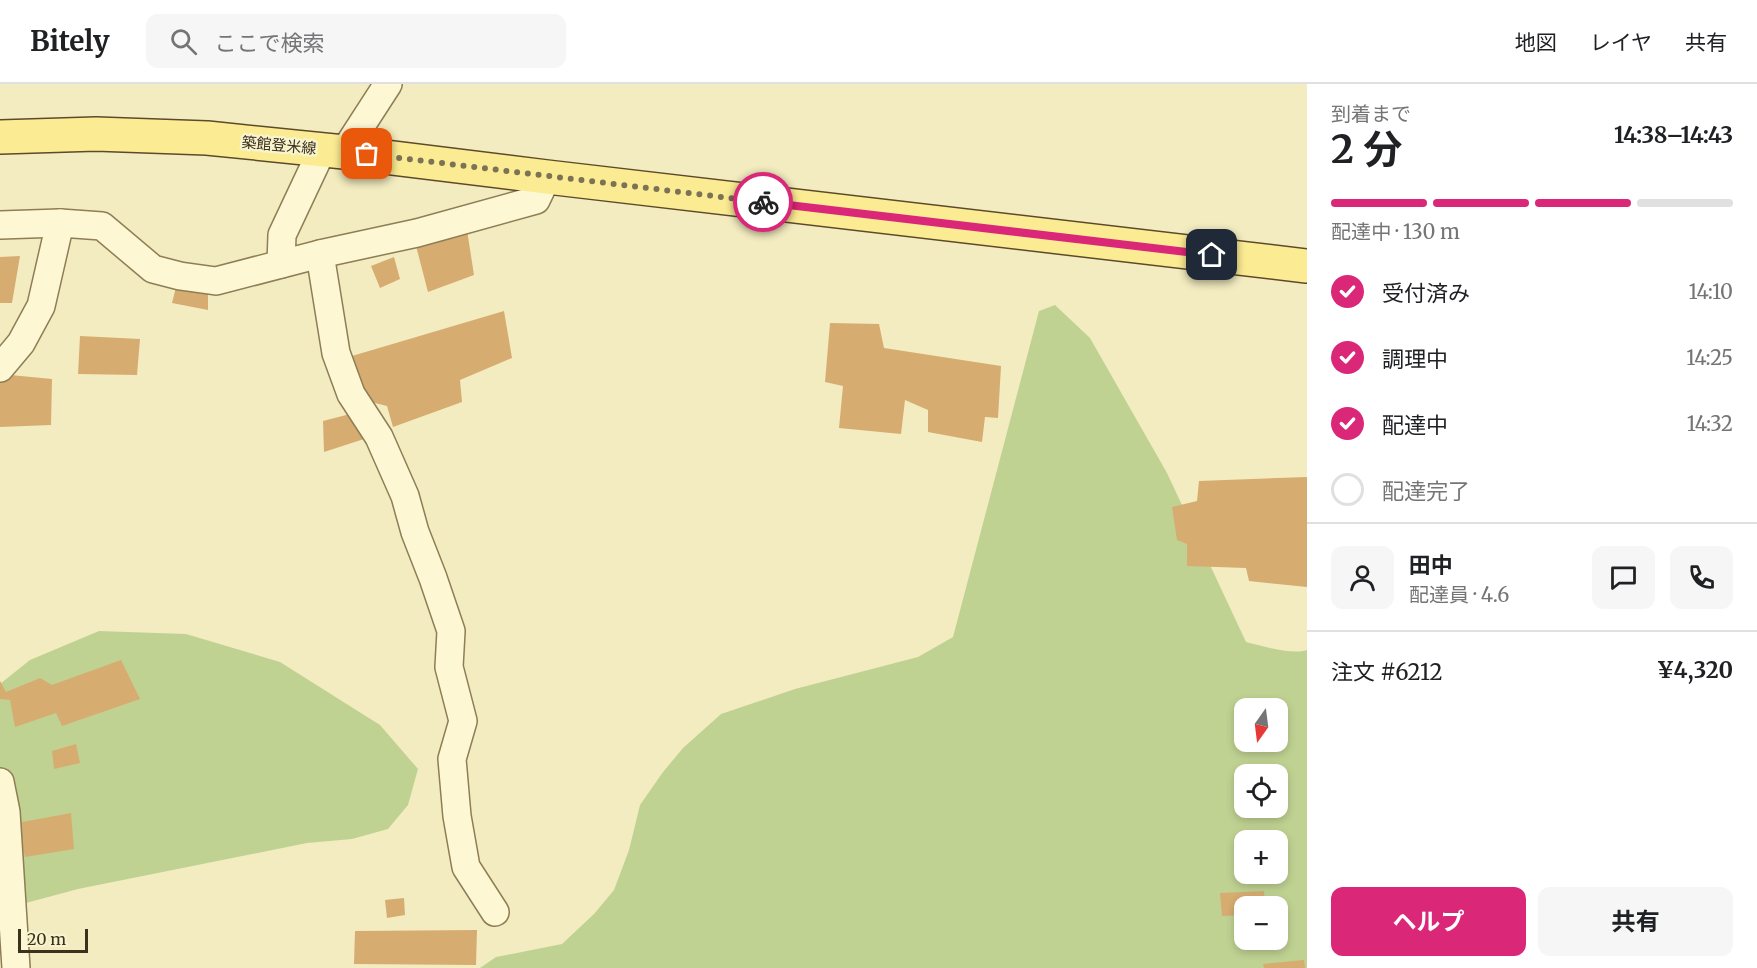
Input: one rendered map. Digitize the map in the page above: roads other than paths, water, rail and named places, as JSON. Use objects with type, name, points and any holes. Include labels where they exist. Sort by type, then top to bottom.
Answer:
[{"type":"main road","name":"築館登米線","points":[[0,137],[96,134],[207,138],[1307,266]]},
{"type":"street","points":[[281,264],[282,235],[333,151],[388,84]]},
{"type":"street","points":[[0,225],[60,222],[102,226],[153,268],[180,276],[216,281],[320,254],[417,233],[536,200],[547,177]]},
{"type":"street","points":[[0,368],[21,343],[41,306],[60,222]]},
{"type":"street","points":[[320,254],[326,298],[340,363],[351,394],[378,437],[405,496],[415,532],[451,631],[449,667],[463,721],[452,759],[457,816],[466,867],[495,912]]},
{"type":"street","points":[[0,782],[6,812],[16,968]]}]
